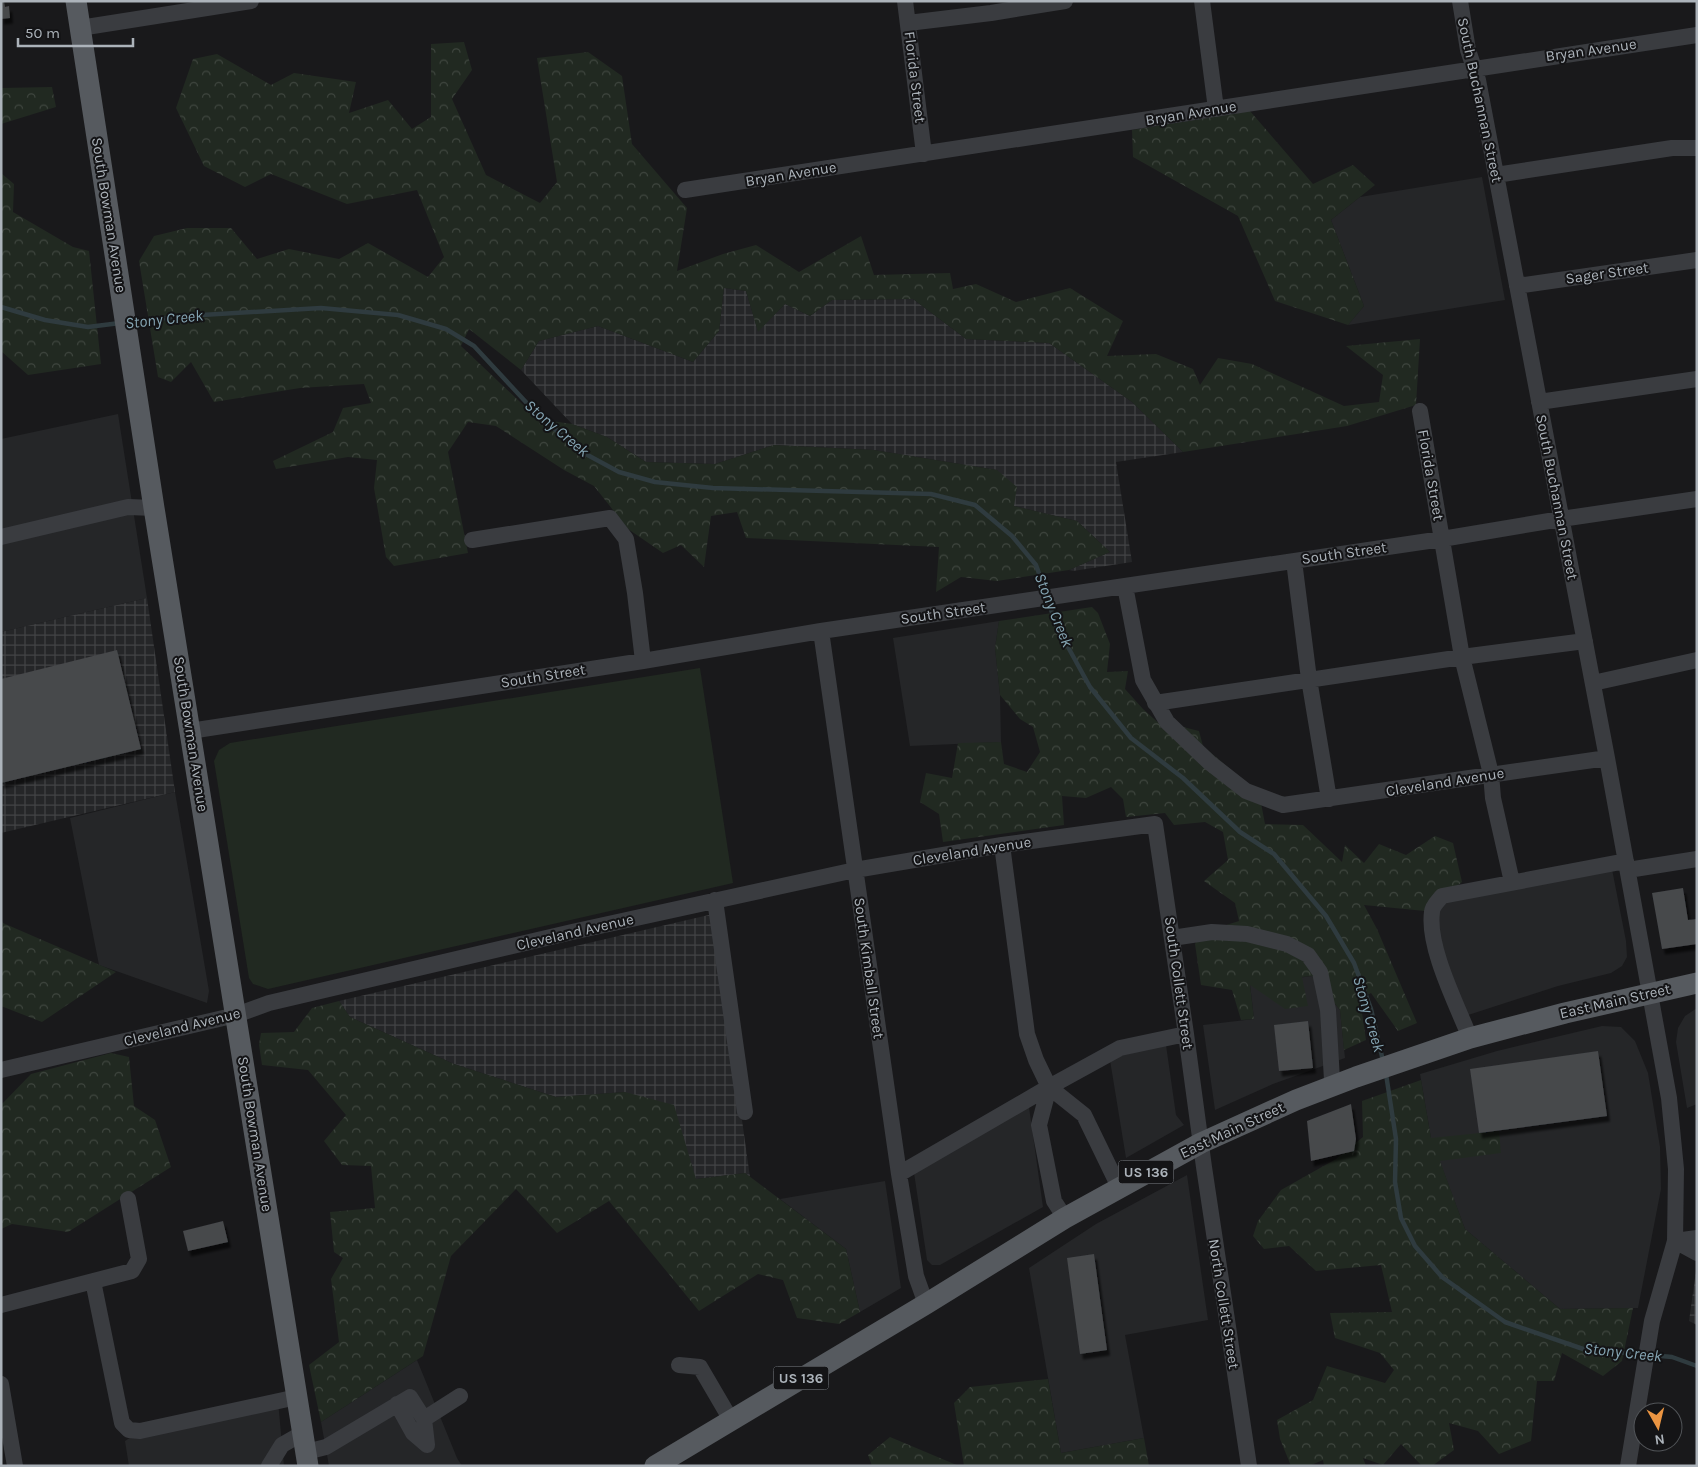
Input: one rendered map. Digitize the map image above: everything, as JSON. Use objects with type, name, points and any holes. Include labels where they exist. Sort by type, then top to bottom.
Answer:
[{"type":"main road","name":"South Bowman Avenue","points":[[76,1],[154,508],[305,1450]]},
{"type":"main road","name":"East Main Street","points":[[655,1466],[926,1304],[1065,1218],[1201,1143],[1296,1100],[1356,1077],[1470,1038],[1565,1013],[1697,983]]},
{"type":"street","points":[[80,28],[251,1]]},
{"type":"street","name":"Florida Street","points":[[905,1],[924,154]]},
{"type":"street","points":[[908,22],[991,13],[1065,1]]},
{"type":"street","points":[[1202,1],[1216,109]]},
{"type":"street","name":"South Buchannan Street","points":[[1460,1],[1468,50],[1478,80],[1607,758],[1669,1098],[1676,1169],[1675,1241],[1652,1321],[1628,1466]]},
{"type":"street","name":"Bryan Avenue","points":[[685,190],[1216,109],[1474,67],[1697,35]]},
{"type":"street","points":[[1496,175],[1672,148],[1697,148]]},
{"type":"street","name":"Sager Street","points":[[1516,286],[1697,260]]},
{"type":"street","points":[[1539,402],[1697,379]]},
{"type":"street","name":"Florida Street","points":[[1420,411],[1462,657],[1491,774],[1493,798],[1512,882]]},
{"type":"street","name":"South Street","points":[[190,732],[643,661],[820,630],[1001,605],[1442,539],[1561,518],[1697,499]]},
{"type":"street","points":[[1,537],[128,507],[154,508]]},
{"type":"street","points":[[472,540],[610,518],[626,539],[643,661]]},
{"type":"street","points":[[1294,561],[1309,680],[1329,799]]},
{"type":"street","points":[[1125,586],[1143,680],[1155,703],[1462,657],[1584,641]]},
{"type":"street","name":"South Kimball Street","points":[[820,630],[899,1174],[916,1276],[926,1304]]},
{"type":"street","points":[[1592,683],[1697,660]]},
{"type":"street","name":"Cleveland Avenue","points":[[1155,703],[1167,722],[1210,764],[1246,791],[1283,804],[1329,799],[1607,758]]},
{"type":"street","name":"Cleveland Avenue","points":[[1,1070],[236,1015],[269,1003],[715,900],[855,870],[1002,845],[1155,824]]},
{"type":"street","name":"South Collett Street","points":[[1155,824],[1201,1143]]},
{"type":"street","points":[[1002,845],[1027,1034],[1036,1060],[1050,1087],[1084,1115],[1119,1187]]},
{"type":"street","points":[[1470,1038],[1438,956],[1431,928],[1432,909],[1442,896],[1512,882],[1627,865],[1697,859]]},
{"type":"street","points":[[715,900],[745,1112]]},
{"type":"street","points":[[1172,938],[1212,932],[1247,934],[1287,944],[1308,955],[1320,972],[1328,1010],[1332,1080],[1334,1086]]},
{"type":"street","points":[[899,1174],[1120,1048],[1186,1034]]},
{"type":"street","points":[[1050,1087],[1039,1125],[1054,1201],[1065,1218]]},
{"type":"street","name":"North Collett Street","points":[[1201,1143],[1249,1466]]},
{"type":"street","points":[[1,1305],[132,1271],[139,1259],[128,1199]]},
{"type":"street","points":[[1675,1241],[1697,1238]]},
{"type":"street","points":[[1675,1241],[1697,1253]]},
{"type":"street","points":[[93,1281],[122,1423],[129,1430],[140,1431],[297,1397]]},
{"type":"street","points":[[679,1365],[700,1367],[732,1420]]},
{"type":"street","points":[[1,1384],[15,1466]]},
{"type":"street","points":[[424,1420],[460,1396]]},
{"type":"street","points":[[269,1466],[282,1445],[305,1450],[326,1448],[397,1404],[410,1397],[424,1420],[427,1445],[413,1433],[397,1404]]},
{"type":"shaded area","points":[[1482,177],[1505,300],[1348,325],[1364,306],[1331,220],[1360,197]]},
{"type":"shaded area","points":[[724,288],[746,291],[758,331],[785,304],[810,316],[832,300],[913,299],[966,339],[1049,343],[1132,402],[1183,452],[1116,462],[1132,562],[1069,570],[1110,552],[1077,521],[1014,506],[997,470],[874,450],[774,445],[715,464],[646,462],[607,437],[572,424],[521,370],[539,341],[598,326],[693,362],[719,331]]},
{"type":"shaded area","points":[[118,414],[147,598],[1,632],[1,439]]},
{"type":"shaded area","points":[[147,598],[175,792],[1,833],[1,632]]},
{"type":"shaded area","points":[[999,621],[995,648],[1000,695],[1001,742],[910,746],[893,638]]},
{"type":"shaded area","points":[[175,792],[209,991],[207,1003],[99,965],[70,818]]},
{"type":"shaded area","points":[[1611,864],[1626,941],[1627,957],[1622,966],[1611,973],[1558,986],[1462,1017],[1431,928],[1442,896]]},
{"type":"shaded area","points":[[713,914],[750,1177],[745,1173],[696,1179],[625,1092],[556,1097],[454,1064],[350,1017],[339,1001]]},
{"type":"shaded area","points":[[1312,976],[1340,1010],[1345,1058],[1273,1084],[1215,1110],[1203,1025],[1254,1019],[1250,984]]},
{"type":"shaded area","points":[[1697,1008],[1697,1104],[1687,1108],[1676,1042],[1678,1028],[1685,1016]]},
{"type":"shaded area","points":[[1602,1026],[1621,1027],[1635,1041],[1648,1073],[1660,1147],[1661,1189],[1638,1308],[1560,1309],[1465,1229],[1431,1138],[1420,1074],[1497,1051]]},
{"type":"shaded area","points":[[1165,1038],[1176,1115],[1184,1125],[1126,1158],[1109,1054]]},
{"type":"shaded area","points":[[1028,1100],[1043,1207],[940,1265],[932,1265],[927,1260],[913,1166]]},
{"type":"shaded area","points":[[1187,1175],[1208,1320],[1125,1335],[1144,1438],[1061,1453],[1029,1268],[1096,1224]]},
{"type":"shaded area","points":[[885,1181],[901,1288],[860,1312],[846,1249],[780,1199]]},
{"type":"shaded area","points":[[1697,1264],[1697,1325],[1689,1321]]},
{"type":"shaded area","points":[[417,1360],[462,1466],[329,1466],[321,1422]]},
{"type":"shaded area","points":[[278,1401],[284,1466],[129,1466],[125,1441],[140,1431]]},
{"type":"green space","points":[[464,42],[472,70],[452,99],[486,175],[540,203],[557,182],[537,58],[588,52],[622,76],[632,144],[687,208],[677,271],[723,254],[756,245],[799,272],[861,236],[874,275],[950,273],[953,289],[976,284],[1016,302],[1070,288],[1123,321],[1107,356],[1156,354],[1193,369],[1200,385],[1218,358],[1252,364],[1344,406],[1379,402],[1383,375],[1346,346],[1420,339],[1416,405],[1347,426],[1183,452],[1132,402],[1049,343],[966,339],[913,299],[832,300],[810,316],[785,304],[758,332],[746,291],[724,288],[719,331],[693,362],[598,326],[539,341],[521,370],[469,329],[461,346],[538,419],[572,424],[607,437],[646,462],[715,464],[774,445],[874,450],[997,470],[1017,487],[1014,506],[1077,521],[1110,552],[1069,570],[997,581],[961,577],[936,592],[939,547],[746,538],[737,512],[711,516],[704,567],[681,545],[663,553],[628,529],[594,486],[564,470],[496,426],[468,422],[448,452],[468,553],[394,566],[386,557],[374,488],[377,460],[348,457],[276,469],[273,461],[333,432],[343,408],[371,403],[364,384],[300,388],[214,402],[191,362],[171,382],[158,377],[139,261],[154,236],[187,228],[231,228],[257,259],[289,249],[339,259],[368,243],[428,277],[444,257],[417,190],[347,204],[271,174],[245,187],[204,166],[176,108],[193,59],[217,54],[271,85],[294,73],[356,82],[349,113],[388,100],[412,129],[431,117],[431,44]]},
{"type":"green space","points":[[52,87],[56,107],[1,124],[1,88]]},
{"type":"green space","points":[[1250,111],[1313,184],[1353,165],[1375,185],[1331,220],[1364,306],[1348,325],[1275,301],[1238,216],[1133,157],[1132,130]]},
{"type":"green space","points":[[1,173],[14,184],[13,212],[73,247],[89,251],[101,364],[28,375],[1,351]]},
{"type":"green space","points":[[1092,607],[1098,613],[1110,644],[1107,672],[1128,671],[1125,689],[1143,709],[1173,736],[1183,727],[1199,731],[1203,746],[1248,784],[1261,803],[1265,824],[1303,825],[1342,862],[1345,845],[1364,863],[1379,844],[1406,855],[1435,836],[1453,843],[1462,882],[1425,911],[1364,905],[1377,929],[1417,1023],[1398,1031],[1371,993],[1360,999],[1366,1040],[1344,1050],[1340,1010],[1312,976],[1302,977],[1308,1006],[1285,1009],[1250,985],[1254,1019],[1241,1020],[1232,990],[1201,985],[1195,944],[1201,933],[1239,921],[1235,903],[1204,881],[1228,860],[1223,832],[1205,822],[1174,825],[1165,813],[1126,817],[1123,799],[1111,787],[1086,798],[1062,796],[1064,825],[943,842],[939,814],[920,802],[926,773],[952,778],[958,743],[1001,742],[1004,764],[1027,772],[1040,752],[1033,727],[1020,719],[1000,695],[995,648],[999,621]]},
{"type":"green space","points":[[700,668],[733,883],[268,989],[253,984],[249,978],[214,761],[219,750],[230,743]]},
{"type":"green space","points":[[1,919],[3,923],[116,972],[42,1022],[1,1006]]},
{"type":"green space","points":[[339,1001],[350,1017],[454,1064],[556,1097],[625,1092],[674,1105],[696,1179],[745,1173],[846,1249],[860,1312],[839,1324],[797,1318],[783,1280],[758,1274],[699,1311],[609,1201],[557,1233],[516,1189],[451,1256],[423,1356],[321,1422],[309,1365],[339,1342],[331,1279],[343,1258],[334,1252],[330,1212],[375,1208],[371,1166],[342,1165],[324,1141],[346,1115],[308,1070],[262,1065],[259,1045],[261,1033],[294,1032],[312,1008]]},
{"type":"green space","points":[[111,1053],[129,1057],[134,1106],[155,1120],[171,1167],[68,1232],[12,1224],[1,1229],[1,1105],[31,1074]]},
{"type":"green space","points":[[1421,1080],[1431,1138],[1499,1131],[1501,1153],[1440,1161],[1465,1229],[1560,1309],[1633,1308],[1622,1361],[1603,1376],[1562,1353],[1554,1381],[1537,1381],[1531,1441],[1499,1454],[1478,1431],[1449,1423],[1454,1450],[1432,1466],[1422,1466],[1401,1444],[1383,1465],[1363,1458],[1366,1466],[1324,1466],[1323,1460],[1309,1466],[1291,1466],[1280,1439],[1277,1420],[1313,1400],[1327,1366],[1385,1383],[1394,1370],[1380,1353],[1335,1338],[1330,1313],[1392,1312],[1381,1265],[1316,1271],[1289,1246],[1264,1249],[1253,1236],[1258,1221],[1281,1190],[1336,1159],[1363,1137],[1362,1101]]},
{"type":"green space","points":[[1048,1379],[1061,1453],[1144,1438],[1149,1466],[964,1466],[954,1403],[970,1387]]},
{"type":"green space","points":[[890,1437],[959,1466],[872,1466],[868,1455]]},
{"type":"building","points":[[1,1],[4,1],[5,7],[9,6],[10,18],[1,19]]},
{"type":"building","points":[[117,650],[141,749],[1,783],[1,679]]},
{"type":"building","points":[[1683,888],[1688,920],[1697,919],[1697,944],[1662,949],[1652,893]]},
{"type":"building","points":[[1308,1021],[1313,1068],[1279,1071],[1274,1025]]},
{"type":"building","points":[[1598,1051],[1607,1116],[1479,1133],[1470,1069]]},
{"type":"building","points":[[1351,1104],[1356,1139],[1354,1151],[1311,1161],[1307,1121]]},
{"type":"building","points":[[223,1221],[228,1242],[188,1251],[183,1231]]},
{"type":"building","points":[[1094,1254],[1107,1350],[1080,1354],[1067,1258]]},
{"type":"waterway","name":"Stony Creek","points":[[1,307],[45,320],[88,327],[120,323]]},
{"type":"waterway","name":"Stony Creek","points":[[130,322],[185,316],[321,308],[398,315],[446,329],[474,346],[537,414],[582,452],[619,472],[655,482],[713,488],[931,494],[975,505],[1012,536],[1036,565],[1046,593]]},
{"type":"waterway","name":"Stony Creek","points":[[1048,601],[1057,627],[1090,687],[1131,738],[1183,778],[1240,832],[1274,854],[1326,916],[1354,963],[1371,1009],[1383,1061]]},
{"type":"waterway","name":"Stony Creek","points":[[1386,1074],[1396,1139],[1395,1182],[1401,1218],[1415,1246],[1442,1277],[1505,1322],[1586,1350],[1642,1354]]},
{"type":"waterway","name":"Stony Creek","points":[[1650,1355],[1672,1357],[1697,1366]]}]
